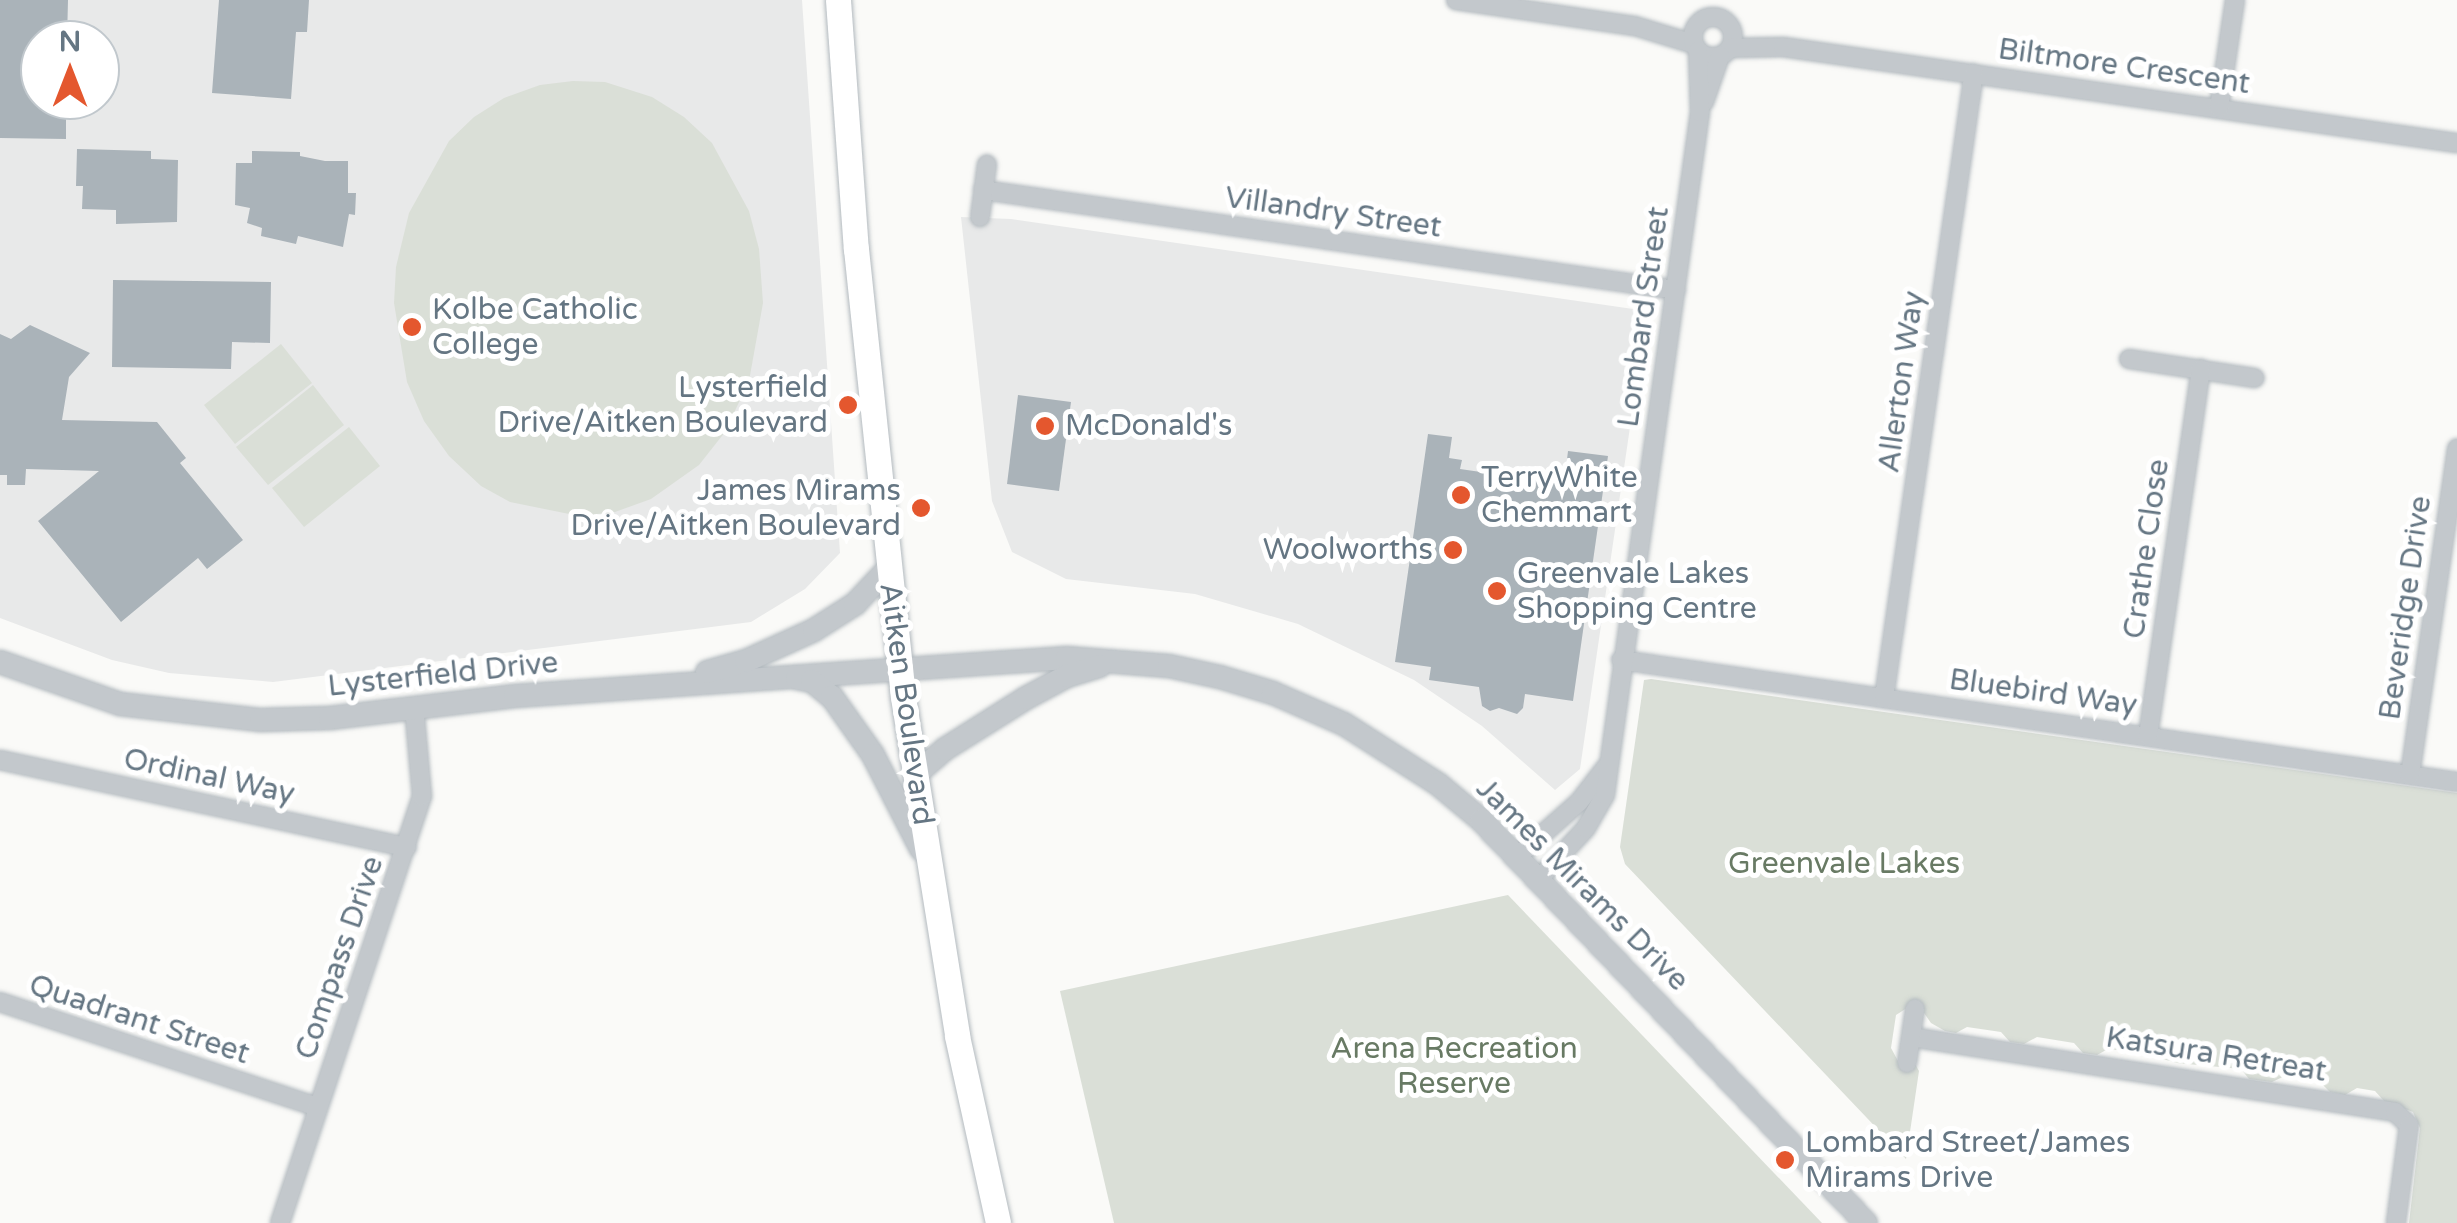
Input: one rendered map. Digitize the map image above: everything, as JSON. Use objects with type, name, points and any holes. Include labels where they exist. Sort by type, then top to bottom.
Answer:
[{"type":"main road","name":"Aitken Boulevard","points":[[838,0],[856,249],[900,666],[928,866],[958,1036],[998,1223]]},
{"type":"street","name":"Biltmore Crescent","points":[[1456,0],[1635,26],[1718,28],[1784,47],[2457,143]]},
{"type":"street","name":"Lombard Street","points":[[1539,878],[1598,812],[1700,112],[1726,0]]},
{"type":"street","points":[[2219,108],[2235,0]]},
{"type":"street","name":"Biltmore Crescent","points":[[1635,26],[1696,48],[1718,28]]},
{"type":"street","name":"Lombard Street","points":[[1700,112],[1696,48],[1718,28]]},
{"type":"street","name":"Allerton Way","points":[[1884,698],[1974,73]]},
{"type":"street","points":[[980,217],[987,164]]},
{"type":"street","name":"Villandry Street","points":[[984,190],[1676,290]]},
{"type":"street","points":[[2129,359],[2255,378]]},
{"type":"street","name":"Crathe Close","points":[[2148,736],[2200,370]]},
{"type":"street","name":"Beveridge Drive","points":[[2410,775],[2457,448]]},
{"type":"street","points":[[646,686],[746,662],[814,630],[854,604],[888,569]]},
{"type":"street","name":"James Mirams Drive","points":[[900,666],[1067,658],[1122,661],[1220,677],[1273,693],[1344,724],[1438,784],[1518,856],[1866,1223]]},
{"type":"street","name":"Bluebird Way","points":[[1621,660],[2457,782]]},
{"type":"street","points":[[915,776],[945,749],[1067,676],[1122,661]]},
{"type":"street","name":"Lysterfield Drive","points":[[0,662],[120,704],[198,716],[330,718],[414,706],[900,666]]},
{"type":"street","points":[[783,676],[812,681],[832,697],[873,755],[912,824],[928,866]]},
{"type":"street","name":"Compass Drive","points":[[280,1223],[422,796],[414,706]]},
{"type":"street","name":"Ordinal Way","points":[[0,760],[407,847]]},
{"type":"street","name":"Lombard Street","points":[[1518,856],[1579,802],[1606,766]]},
{"type":"street","name":"Quadrant Street","points":[[0,1002],[318,1107]]},
{"type":"street","points":[[1908,1063],[1916,1009]]},
{"type":"street","name":"Katsura Retreat","points":[[1912,1036],[2395,1112],[2409,1125],[2396,1223]]},
{"type":"shaded area","name":"Kolbe Catholic College","points":[[0,0],[802,0],[840,553],[805,589],[751,622],[273,682],[169,673],[112,660],[0,618]]},
{"type":"shaded area","points":[[961,217],[1011,219],[1647,311],[1580,769],[1555,790],[1482,726],[1414,680],[1298,624],[1195,594],[1066,579],[1012,552],[992,501]]},
{"type":"green space","points":[[605,82],[652,97],[684,117],[712,143],[749,211],[759,249],[763,303],[749,381],[725,432],[699,465],[651,499],[615,512],[579,516],[510,502],[481,486],[449,456],[424,421],[407,382],[394,303],[396,267],[409,213],[449,141],[474,117],[504,98],[540,85]]},
{"type":"green space","points":[[281,344],[312,383],[235,444],[204,405]]},
{"type":"green space","points":[[313,385],[344,425],[268,485],[236,447]]},
{"type":"green space","points":[[349,427],[380,466],[304,527],[272,488]]},
{"type":"green space","name":"Greenvale Lakes","points":[[1644,680],[2457,793],[2457,1223],[2409,1223],[2420,1128],[2413,1112],[2384,1101],[2375,1091],[2357,1088],[2345,1095],[2330,1092],[2320,1082],[2285,1076],[2272,1082],[2249,1079],[2241,1069],[2177,1063],[2141,1053],[2108,1049],[2097,1055],[2083,1053],[2074,1043],[2037,1037],[2024,1044],[2010,1042],[2001,1032],[1967,1027],[1956,1033],[1931,1023],[1922,1010],[1907,1008],[1896,1015],[1891,1048],[1898,1061],[1915,1064],[1919,1071],[1906,1159],[1625,864],[1620,847]]},
{"type":"green space","name":"Arena Recreation Reserve","points":[[1508,895],[1822,1223],[1114,1223],[1060,991]]},
{"type":"building","points":[[0,0],[68,0],[68,20],[20,20],[20,120],[66,120],[66,139],[0,138]]},
{"type":"building","points":[[219,0],[309,0],[307,32],[296,32],[291,99],[212,93]]},
{"type":"building","points":[[77,149],[151,151],[151,159],[178,160],[177,222],[116,224],[116,210],[82,209],[83,186],[76,186]]},
{"type":"building","points":[[252,151],[300,152],[300,156],[325,161],[348,161],[348,193],[356,193],[355,215],[349,214],[343,247],[298,236],[296,244],[261,236],[262,228],[247,223],[250,208],[235,205],[236,163],[252,163]]},
{"type":"building","points":[[113,280],[271,282],[270,343],[232,342],[231,369],[112,367]]},
{"type":"building","points":[[30,325],[90,353],[69,377],[62,420],[157,422],[186,458],[180,463],[243,540],[207,569],[198,558],[121,622],[38,521],[99,471],[26,469],[25,485],[7,485],[7,475],[0,475],[0,334],[11,339]]},
{"type":"building","points":[[1018,395],[1071,402],[1059,491],[1007,484]]},
{"type":"building","name":"Greenvale Lakes Shopping Centre","points":[[1428,434],[1452,437],[1449,458],[1462,460],[1460,469],[1564,484],[1568,451],[1608,456],[1573,701],[1525,694],[1523,708],[1517,714],[1499,708],[1490,711],[1482,706],[1479,687],[1429,680],[1431,667],[1395,662]]},
{"type":"place","name":"Kolbe Catholic College","points":[[412,327]]},
{"type":"place","name":"Lysterfield Drive/Aitken Boulevard","points":[[848,405]]},
{"type":"place","name":"McDonald's","points":[[1045,426]]},
{"type":"place","name":"TerryWhite Chemmart","points":[[1461,495]]},
{"type":"place","name":"James Mirams Drive/Aitken Boulevard","points":[[921,508]]},
{"type":"place","name":"Woolworths","points":[[1453,550]]},
{"type":"place","name":"Greenvale Lakes Shopping Centre","points":[[1497,591]]},
{"type":"place","name":"Lombard Street/James Mirams Drive","points":[[1785,1160]]}]
